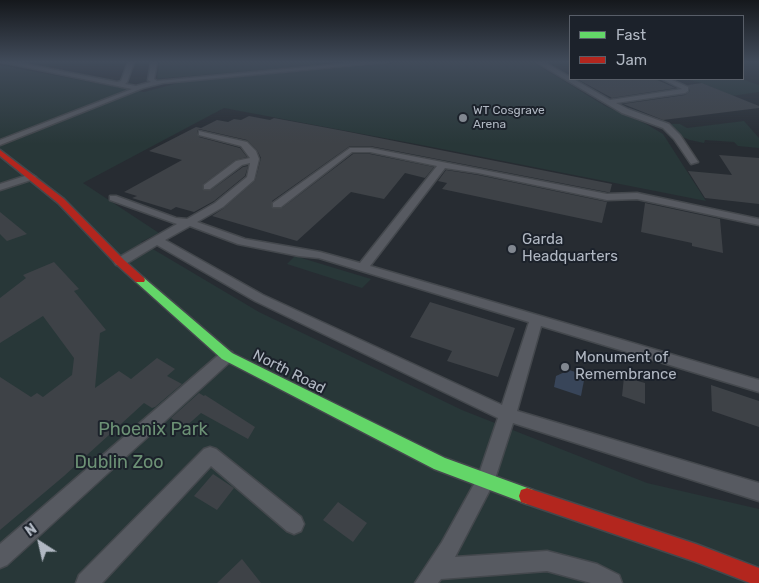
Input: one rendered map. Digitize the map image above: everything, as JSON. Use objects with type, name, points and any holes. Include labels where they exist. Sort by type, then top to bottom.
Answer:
[{"type":"street","name":"North Road","points":[[0,152],[61,201],[120,262],[227,356],[440,464],[485,482],[621,527],[759,577]]},
{"type":"lane","points":[[0,143],[137,89]]},
{"type":"lane","points":[[587,89],[625,111],[666,126],[677,137],[694,162]]},
{"type":"lane","points":[[609,102],[685,91],[686,89]]},
{"type":"lane","points":[[120,262],[219,205],[251,178],[255,159],[253,152],[244,144],[202,133]]},
{"type":"lane","points":[[277,205],[343,154],[350,150],[370,150],[607,197],[637,196],[759,222]]},
{"type":"lane","points":[[206,187],[239,163],[255,159]]},
{"type":"lane","points":[[363,268],[443,165]]},
{"type":"lane","points":[[0,187],[31,177]]},
{"type":"lane","points":[[113,198],[175,221],[189,222],[242,242],[320,256],[759,386]]},
{"type":"lane","points":[[156,240],[259,298],[508,415],[759,492]]},
{"type":"lane","points":[[431,576],[485,482],[508,415],[536,320]]},
{"type":"lane","points":[[0,558],[227,356]]},
{"type":"lane","points":[[86,583],[210,455],[294,524]]},
{"type":"lane","points":[[431,576],[547,561],[590,571],[611,583]]},
{"type":"green space","name":"Phoenix Park","points":[[0,89],[129,89],[144,92],[155,89],[578,89],[607,107],[646,124],[663,134],[706,201],[224,108],[83,183],[159,233],[141,242],[259,312],[462,410],[647,483],[759,509],[759,583],[0,583]]},
{"type":"green space","points":[[716,89],[759,89],[759,92],[732,96]]},
{"type":"green space","points":[[744,121],[759,138],[759,148],[738,146],[734,142],[705,140],[704,143],[690,140],[680,136],[671,124],[680,124],[687,128]]},
{"type":"green space","points":[[295,256],[371,279],[362,288],[287,264]]},
{"type":"water","points":[[569,370],[585,375],[581,396],[554,387],[556,376]]},
{"type":"building","points":[[596,89],[668,89],[612,98]]},
{"type":"building","points":[[689,89],[717,89],[759,106],[759,108],[663,120],[623,104],[685,95],[690,91]]},
{"type":"building","points":[[249,116],[270,120],[274,118],[344,131],[612,184],[610,192],[607,192],[370,146],[350,146],[272,201],[272,208],[282,208],[353,154],[370,154],[434,167],[425,178],[405,173],[384,199],[351,192],[297,241],[212,216],[255,181],[261,158],[257,150],[247,140],[199,129],[197,131],[199,137],[240,148],[247,157],[235,160],[203,184],[203,190],[211,190],[243,167],[248,166],[245,176],[214,201],[194,212],[176,207],[171,210],[132,198],[137,196],[124,192],[182,160],[149,151],[196,127],[201,128],[217,120],[228,122],[234,119],[241,120]]},
{"type":"building","points":[[719,155],[759,158],[759,204],[705,198],[688,171],[732,175]]},
{"type":"building","points":[[446,170],[607,202],[602,223],[442,189],[447,183],[438,181]]},
{"type":"building","points":[[645,203],[720,219],[723,253],[692,246],[692,243],[641,232]]},
{"type":"building","points":[[0,212],[27,234],[7,241],[0,234]]},
{"type":"building","points":[[54,262],[79,289],[74,291],[106,330],[100,333],[95,388],[119,371],[131,379],[157,358],[175,369],[167,376],[182,384],[155,407],[152,408],[144,403],[64,476],[0,530],[0,377],[31,397],[37,393],[43,397],[72,375],[74,358],[43,316],[0,343],[0,298],[26,278],[23,275]]},
{"type":"building","points":[[430,302],[515,328],[498,377],[447,361],[452,351],[410,337]]},
{"type":"building","points":[[624,377],[645,383],[645,404],[622,396]]},
{"type":"building","points":[[711,385],[759,401],[759,427],[712,411]]},
{"type":"building","points":[[199,393],[255,427],[248,439],[201,413],[184,428],[171,418]]},
{"type":"building","points":[[213,474],[234,488],[217,510],[194,496]]},
{"type":"building","points":[[338,502],[367,523],[353,542],[323,520]]},
{"type":"building","points":[[242,559],[261,583],[217,583]]},
{"type":"traffic: fast","points":[[140,280],[227,356],[440,464],[527,496]]},
{"type":"traffic: jam","points":[[0,152],[61,201],[140,280]]},
{"type":"traffic: jam","points":[[527,496],[696,553],[759,577]]},
{"type":"place","name":"WT Cosgrave Arena","points":[[463,118]]},
{"type":"place","name":"Garda Headquarters","points":[[512,249]]},
{"type":"place","name":"Monument of Remembrance","points":[[565,367]]},
{"type":"park label","name":"Dublin Zoo","points":[[119,463]]}]
